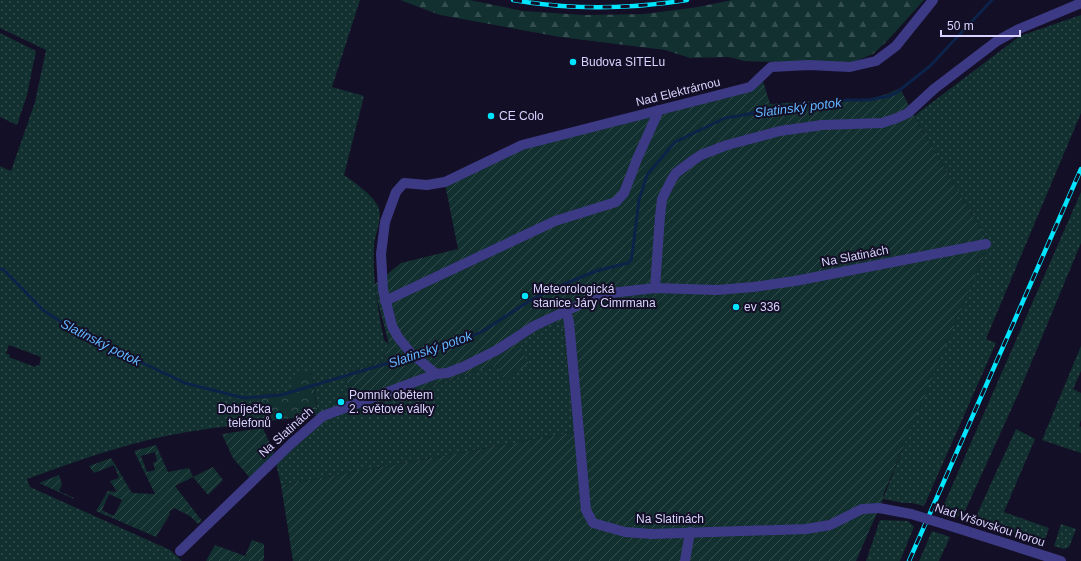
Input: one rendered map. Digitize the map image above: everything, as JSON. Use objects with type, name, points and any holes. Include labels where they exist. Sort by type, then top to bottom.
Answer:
[{"type":"street","name":"Nad Elektrárnou","points":[[385,301],[381,254],[385,222],[396,192],[404,183],[426,185],[446,182],[522,145],[750,88],[771,67],[850,67],[876,61],[896,46],[933,0]]},
{"type":"street","points":[[655,288],[662,199],[676,173],[692,161],[701,155],[723,147],[780,131],[822,125],[882,122],[897,118],[908,113],[934,89],[997,41],[1019,29],[1081,4]]},
{"type":"street","points":[[436,374],[410,352],[395,332],[385,301],[555,221],[616,202],[624,193],[637,159],[659,110]]},
{"type":"street","name":"Na Slatinách","points":[[180,551],[292,443],[323,416],[436,374],[446,374],[481,358],[534,326],[596,297],[611,293],[655,288],[717,290],[753,287],[795,281],[986,244]]},
{"type":"street","name":"Na Slatinách","points":[[566,311],[569,322],[586,510],[593,523],[625,532],[652,534],[806,529],[830,525],[862,510],[879,508],[910,514]]},
{"type":"street","name":"Nad Vršovskou horou","points":[[910,514],[1061,561]]},
{"type":"street","points":[[685,561],[690,532]]},
{"type":"green space","points":[[0,0],[360,0],[332,87],[364,96],[344,175],[370,195],[379,209],[379,223],[374,245],[375,281],[384,340],[389,344],[383,361],[344,373],[355,411],[496,365],[505,380],[516,342],[553,322],[559,324],[563,329],[575,432],[281,485],[276,463],[320,424],[311,372],[301,376],[291,390],[260,394],[262,422],[188,432],[144,441],[71,463],[27,479],[30,487],[170,550],[182,561],[0,561],[0,166],[11,171],[35,102],[46,50],[0,28]],"holes":[[[9,345],[41,357],[39,366],[36,365],[35,367],[9,357],[10,355],[6,353]]]},
{"type":"green space","points":[[400,0],[470,0],[523,11],[584,15],[644,14],[698,7],[732,0],[924,0],[888,40],[873,54],[851,63],[806,63],[744,61],[729,57],[690,58],[665,50],[560,37],[440,15]]},
{"type":"green space","points":[[1081,15],[1081,113],[986,339],[996,343],[924,506],[883,499],[908,435],[989,243],[914,116],[1020,36]]},
{"type":"green space","points":[[0,33],[36,51],[27,95],[17,125],[0,117]]},
{"type":"green space","points":[[763,81],[770,104],[845,99],[865,100],[887,94],[900,88],[914,116],[989,243],[856,561],[293,561],[281,485],[575,432],[563,330],[559,324],[553,322],[517,342],[529,364],[505,380],[496,365],[355,411],[344,373],[383,361],[389,344],[377,299],[375,284],[401,263],[458,249],[444,179],[522,141]]},
{"type":"green space","points":[[1081,192],[1081,243],[1020,390],[965,511],[957,517],[944,515],[941,511]]},
{"type":"green space","points":[[1081,346],[1081,371],[1073,389],[1081,393],[1081,420],[1079,426],[1081,427],[1081,453],[1042,440]]},
{"type":"green space","points":[[306,371],[311,372],[318,415],[262,422],[260,394],[291,390],[291,378],[300,376],[301,373]]},
{"type":"green space","points":[[263,428],[274,453],[250,478],[233,458],[222,434]]},
{"type":"green space","points":[[1016,429],[1035,439],[1004,512],[1049,528],[1044,542],[980,522],[977,518],[978,512]]},
{"type":"green space","points":[[156,445],[168,472],[189,468],[193,477],[175,486],[202,521],[198,524],[190,516],[174,508],[169,512],[170,514],[156,537],[96,511],[108,491],[117,492],[110,481],[119,478],[114,465],[94,473],[89,466],[111,458],[132,493],[155,494],[134,451]],"holes":[[[155,452],[157,461],[153,463],[155,470],[147,472],[141,456]],[[109,494],[122,500],[114,516],[102,510]]]},
{"type":"green space","points":[[213,467],[223,480],[208,495],[193,477]]},
{"type":"green space","points":[[59,475],[62,484],[59,491],[74,499],[39,483]]},
{"type":"green space","points":[[880,520],[908,521],[914,527],[900,561],[866,561]]},
{"type":"green space","points":[[1061,524],[1076,529],[1069,547],[1064,549],[1054,546]]},
{"type":"green space","points":[[932,531],[950,537],[939,561],[919,561]]},
{"type":"green space","points":[[252,540],[264,544],[263,561],[206,561],[215,545],[245,556]]},
{"type":"waterway","name":"Slatinský potok","points":[[417,355],[460,342],[483,331],[534,298],[562,285],[596,271],[628,263],[631,260],[632,255],[639,200],[647,175],[675,142],[725,118],[777,107],[846,100],[869,100],[896,93],[930,66],[992,0]]},
{"type":"waterway","name":"Slatinský potok","points":[[0,269],[3,269],[43,310],[75,331],[185,383],[244,398],[281,395],[412,356]]},
{"type":"railway","points":[[513,0],[578,7],[622,7],[687,0]]},
{"type":"railway","points":[[909,561],[1081,169]]},
{"type":"place","name":"Budova SITELu","points":[[573,62]]},
{"type":"place","name":"CE Colo","points":[[491,116]]},
{"type":"place","name":"Meteorologická stanice Járy Cimrmana","points":[[525,296]]},
{"type":"place","name":"ev 336","points":[[736,307]]},
{"type":"place","name":"Pomník obětem 2. světové války","points":[[341,402]]},
{"type":"place","name":"Dobíječka telefonů","points":[[279,416]]}]
